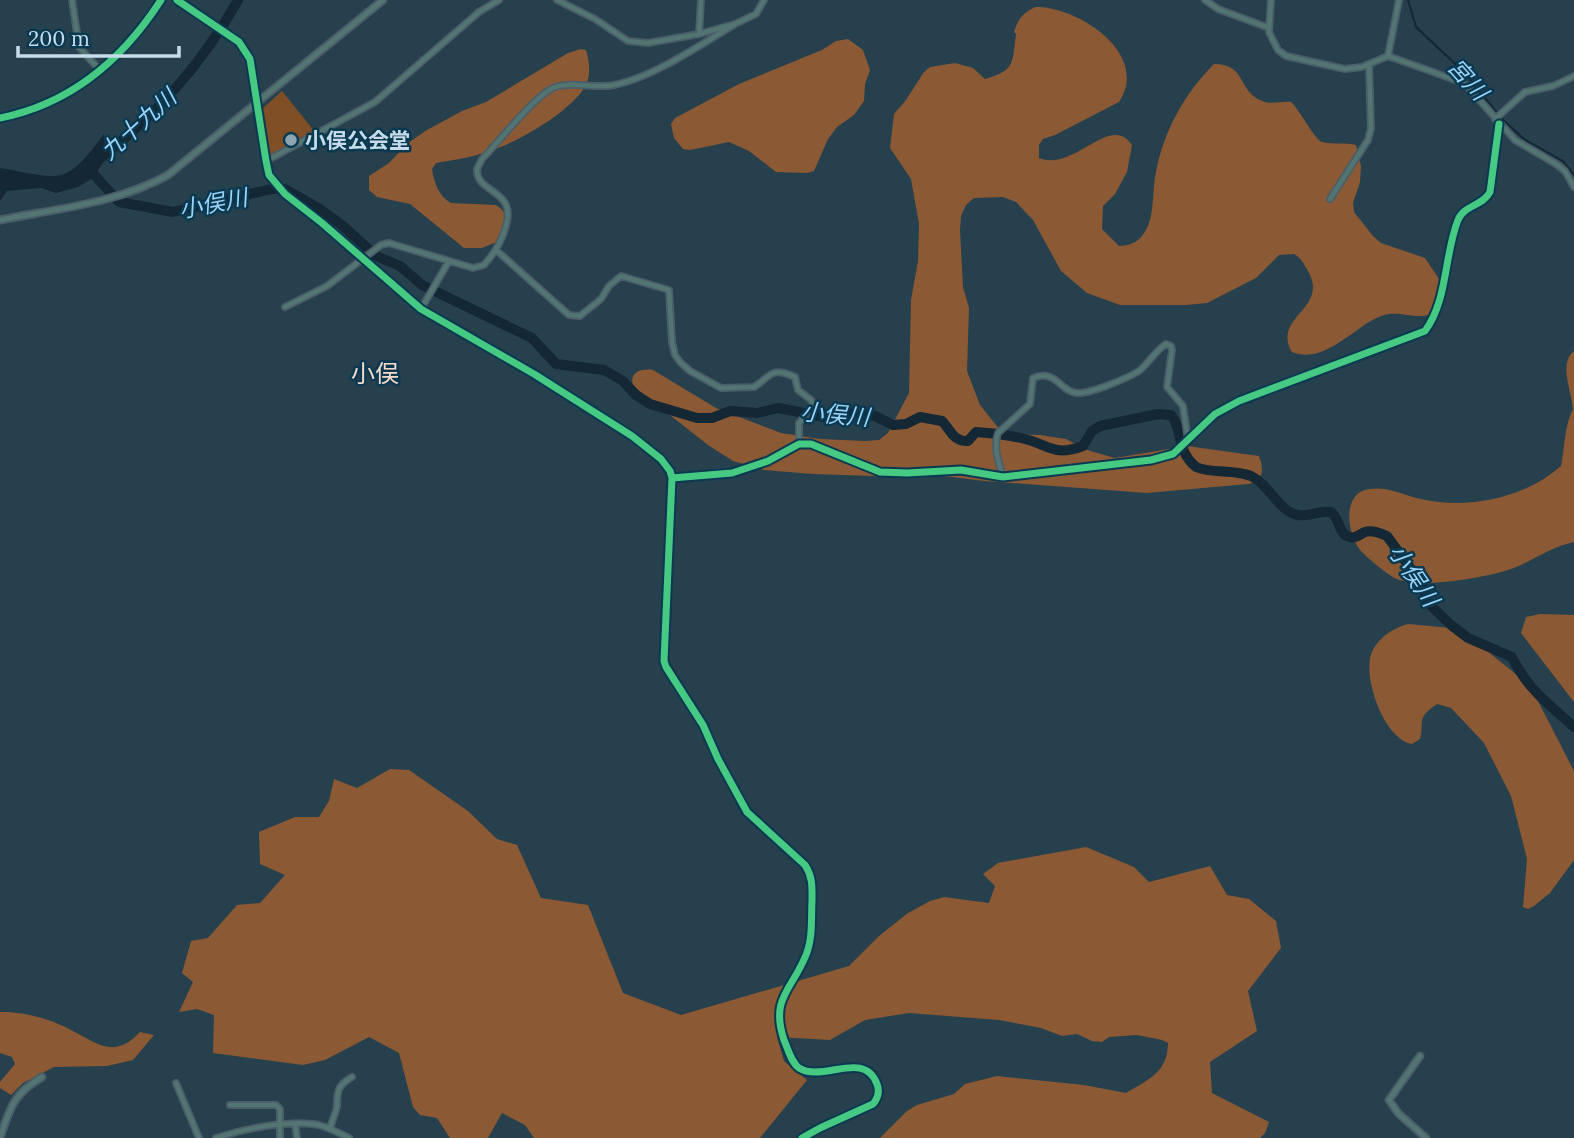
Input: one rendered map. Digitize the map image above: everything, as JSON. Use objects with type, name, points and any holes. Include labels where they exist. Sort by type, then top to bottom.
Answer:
[{"type":"street","points":[[72,0],[79,47],[97,67]]},
{"type":"street","points":[[177,0],[239,42],[250,59],[266,161],[271,178],[285,194],[421,309],[534,374],[632,436],[661,459],[670,471],[672,478],[664,661],[666,667],[703,725],[718,760],[747,812],[805,865],[811,877],[811,930],[807,954],[780,1004],[778,1016],[789,1054],[802,1070],[819,1072],[860,1068],[870,1074],[878,1089],[878,1097],[873,1104],[802,1138]]},
{"type":"street","points":[[0,220],[121,195],[168,175],[383,0]]},
{"type":"street","points":[[266,161],[374,102],[479,12],[499,0]]},
{"type":"street","points":[[557,0],[571,5],[635,43],[699,34],[735,24]]},
{"type":"street","points":[[699,34],[701,0]]},
{"type":"street","points":[[285,307],[327,286],[381,245],[389,243],[478,268],[484,265],[496,250],[509,220],[509,210],[499,195],[479,179],[477,169],[482,159],[546,92],[562,86],[606,86],[628,81],[668,63],[756,14],[764,0]]},
{"type":"street","points":[[1205,0],[1219,9],[1269,28]]},
{"type":"street","points":[[1271,0],[1269,28],[1278,50],[1286,56],[1345,69],[1355,69],[1388,56],[1466,85],[1515,140],[1565,171],[1574,187]]},
{"type":"street","points":[[1388,56],[1399,0]]},
{"type":"street","points":[[1330,199],[1368,140],[1371,116],[1369,64]]},
{"type":"street","points":[[672,478],[744,470],[799,444],[811,444],[880,471],[906,473],[961,470],[1003,477],[1167,457],[1215,414],[1239,401],[1425,331],[1441,292],[1458,219],[1467,209],[1487,198],[1490,192],[1497,121],[1524,92],[1553,86],[1574,76]]},
{"type":"street","points":[[496,250],[569,316],[580,316],[601,299],[621,276],[669,290],[674,351],[690,372],[709,379],[721,388],[754,387],[774,373],[796,377],[798,390],[814,405],[799,423],[799,444]]},
{"type":"street","points":[[421,309],[449,261]]},
{"type":"street","points":[[1003,477],[997,457],[996,439],[1030,404],[1033,378],[1046,376],[1074,393],[1085,392],[1138,371],[1166,344],[1171,346],[1172,350],[1167,387],[1183,406],[1188,440]]},
{"type":"street","points":[[1420,1056],[1389,1100],[1426,1138]]},
{"type":"street","points":[[0,1138],[15,1098],[25,1087],[42,1077]]},
{"type":"street","points":[[330,1128],[337,1106],[337,1091],[342,1083],[352,1077]]},
{"type":"street","points":[[176,1083],[199,1138]]},
{"type":"street","points":[[230,1105],[276,1105],[280,1109],[280,1138]]},
{"type":"street","points":[[295,1124],[297,1138]]},
{"type":"street","points":[[216,1138],[232,1133],[295,1124],[330,1128],[349,1138]]},
{"type":"shaded area","points":[[1035,7],[1052,9],[1089,24],[1105,36],[1118,51],[1125,67],[1126,84],[1119,102],[1043,139],[1039,145],[1039,158],[1052,160],[1066,157],[1113,135],[1123,137],[1132,145],[1127,172],[1115,194],[1103,206],[1102,229],[1119,246],[1138,240],[1149,224],[1160,156],[1177,113],[1194,87],[1214,64],[1225,65],[1237,73],[1254,97],[1269,103],[1291,102],[1322,142],[1356,145],[1361,166],[1360,182],[1353,203],[1354,212],[1381,243],[1425,258],[1445,288],[1440,310],[1425,316],[1381,316],[1327,349],[1304,355],[1292,352],[1288,340],[1289,330],[1312,295],[1313,284],[1304,264],[1294,254],[1279,255],[1256,278],[1207,303],[1120,305],[1087,293],[1061,271],[1033,220],[1016,202],[1003,197],[974,198],[966,205],[961,216],[960,230],[963,287],[969,308],[967,371],[980,405],[1000,430],[1008,434],[1066,439],[1087,450],[1115,458],[1187,446],[1259,456],[1262,465],[1260,477],[1248,484],[1147,493],[984,481],[928,474],[903,477],[764,470],[733,461],[708,445],[633,386],[634,374],[653,370],[716,408],[781,433],[820,439],[865,441],[879,440],[888,433],[909,393],[911,300],[918,261],[919,224],[911,179],[890,148],[894,114],[930,67],[955,63],[973,68],[985,79],[1002,72],[1013,59],[1017,23]]},
{"type":"shaded area","points":[[848,39],[863,50],[870,70],[865,84],[864,101],[854,115],[837,127],[828,139],[814,171],[776,172],[749,151],[729,142],[690,150],[683,149],[674,138],[671,124],[675,118],[739,84],[822,50],[836,41]]},
{"type":"shaded area","points":[[586,50],[587,54],[587,82],[559,114],[501,147],[436,163],[432,169],[438,189],[451,203],[496,205],[501,209],[506,222],[499,241],[482,248],[464,248],[410,204],[377,197],[369,190],[369,176],[389,163],[408,143],[427,130],[462,111],[486,102],[568,53]]},
{"type":"shaded area","points":[[282,91],[315,132],[270,156],[262,109]]},
{"type":"shaded area","points":[[1574,351],[1574,542],[1505,571],[1437,583],[1399,580],[1361,551],[1352,535],[1349,516],[1350,506],[1360,492],[1383,489],[1439,502],[1476,502],[1495,499],[1531,486],[1561,466],[1566,430],[1573,409],[1566,371],[1569,357]]},
{"type":"shaded area","points":[[1540,614],[1574,615],[1574,702],[1521,633],[1526,617]]},
{"type":"shaded area","points":[[1408,624],[1451,628],[1486,650],[1522,679],[1539,703],[1574,771],[1574,860],[1550,893],[1528,909],[1523,907],[1527,859],[1511,796],[1484,743],[1451,708],[1437,704],[1423,717],[1420,739],[1412,744],[1393,732],[1378,707],[1370,679],[1369,666],[1373,649],[1386,635]]},
{"type":"shaded area","points":[[390,769],[409,770],[468,811],[497,839],[517,845],[541,898],[588,905],[623,993],[681,1015],[849,966],[879,936],[908,913],[930,901],[944,897],[989,903],[995,886],[983,874],[998,863],[1086,847],[1134,867],[1149,882],[1210,866],[1227,895],[1249,899],[1276,921],[1281,948],[1248,991],[1257,1031],[1210,1062],[1212,1093],[1269,1122],[1265,1133],[1260,1138],[880,1138],[907,1111],[917,1105],[954,1094],[965,1084],[997,1076],[1084,1085],[1126,1093],[1155,1074],[1165,1061],[1167,1053],[1168,1043],[1137,1035],[1109,1037],[1102,1042],[1077,1034],[1062,1036],[1041,1028],[999,1020],[909,1013],[865,1020],[830,1040],[777,1037],[784,1061],[807,1080],[760,1138],[534,1138],[525,1125],[502,1113],[488,1138],[450,1138],[437,1118],[420,1115],[413,1107],[399,1053],[369,1037],[325,1060],[303,1065],[213,1053],[214,1015],[197,1009],[179,1012],[193,982],[182,973],[191,941],[208,938],[237,905],[260,903],[285,875],[260,864],[259,832],[295,817],[319,817],[329,801],[334,779],[357,788]]},
{"type":"shaded area","points":[[0,1012],[46,1019],[105,1046],[122,1045],[140,1032],[154,1035],[133,1060],[107,1066],[54,1067],[23,1083],[11,1095],[0,1088],[0,1082],[15,1064],[12,1057],[0,1053]]},
{"type":"water","points":[[104,134],[106,158],[93,178],[78,187],[56,193],[41,188],[7,191],[0,201],[0,168],[42,175],[63,175],[83,160]]},
{"type":"waterway","name":"九十九川","points":[[97,161],[139,126],[176,88],[209,47],[238,0]]},
{"type":"waterway","name":"宮川","points":[[1408,0],[1416,27],[1466,74],[1502,119],[1524,139],[1563,161],[1574,175]]},
{"type":"waterway","name":"小俣川","points":[[88,168],[119,202],[173,212],[272,189],[285,189],[320,209],[376,256],[400,266],[422,285],[532,338],[556,364],[604,370],[623,381],[636,395],[650,404],[697,418],[712,418],[730,411],[757,413],[778,408],[825,417],[846,413],[875,416],[893,425],[906,424],[920,417],[942,421],[955,437],[963,441],[968,441],[976,432],[988,433],[1065,450],[1083,446],[1092,431],[1100,426],[1158,414],[1171,415],[1185,454],[1196,467],[1251,476],[1292,513],[1302,515],[1331,512],[1346,536],[1354,537],[1371,531],[1387,536],[1422,584],[1427,602],[1468,638],[1512,657],[1532,687],[1574,727]]},
{"type":"cycle path","points":[[0,118],[49,102],[92,76],[130,41],[161,0]]},
{"type":"cycle path","points":[[177,0],[239,42],[250,59],[269,175],[285,194],[421,309],[534,374],[632,436],[661,459],[670,471],[672,478],[664,661],[666,667],[703,725],[747,812],[805,865],[811,878],[810,942],[781,1004],[780,1026],[784,1040],[799,1068],[809,1072],[863,1069],[871,1074],[878,1087],[878,1095],[873,1104],[802,1138]]},
{"type":"cycle path","points":[[672,478],[732,473],[768,461],[799,444],[811,444],[880,472],[961,470],[1003,477],[1151,460],[1173,454],[1215,414],[1239,401],[1425,331],[1438,306],[1458,220],[1465,211],[1487,197],[1490,192],[1499,124]]},
{"type":"place","name":"小俣公会堂","points":[[291,140]]},
{"type":"district","name":"小俣","points":[[375,373]]}]
